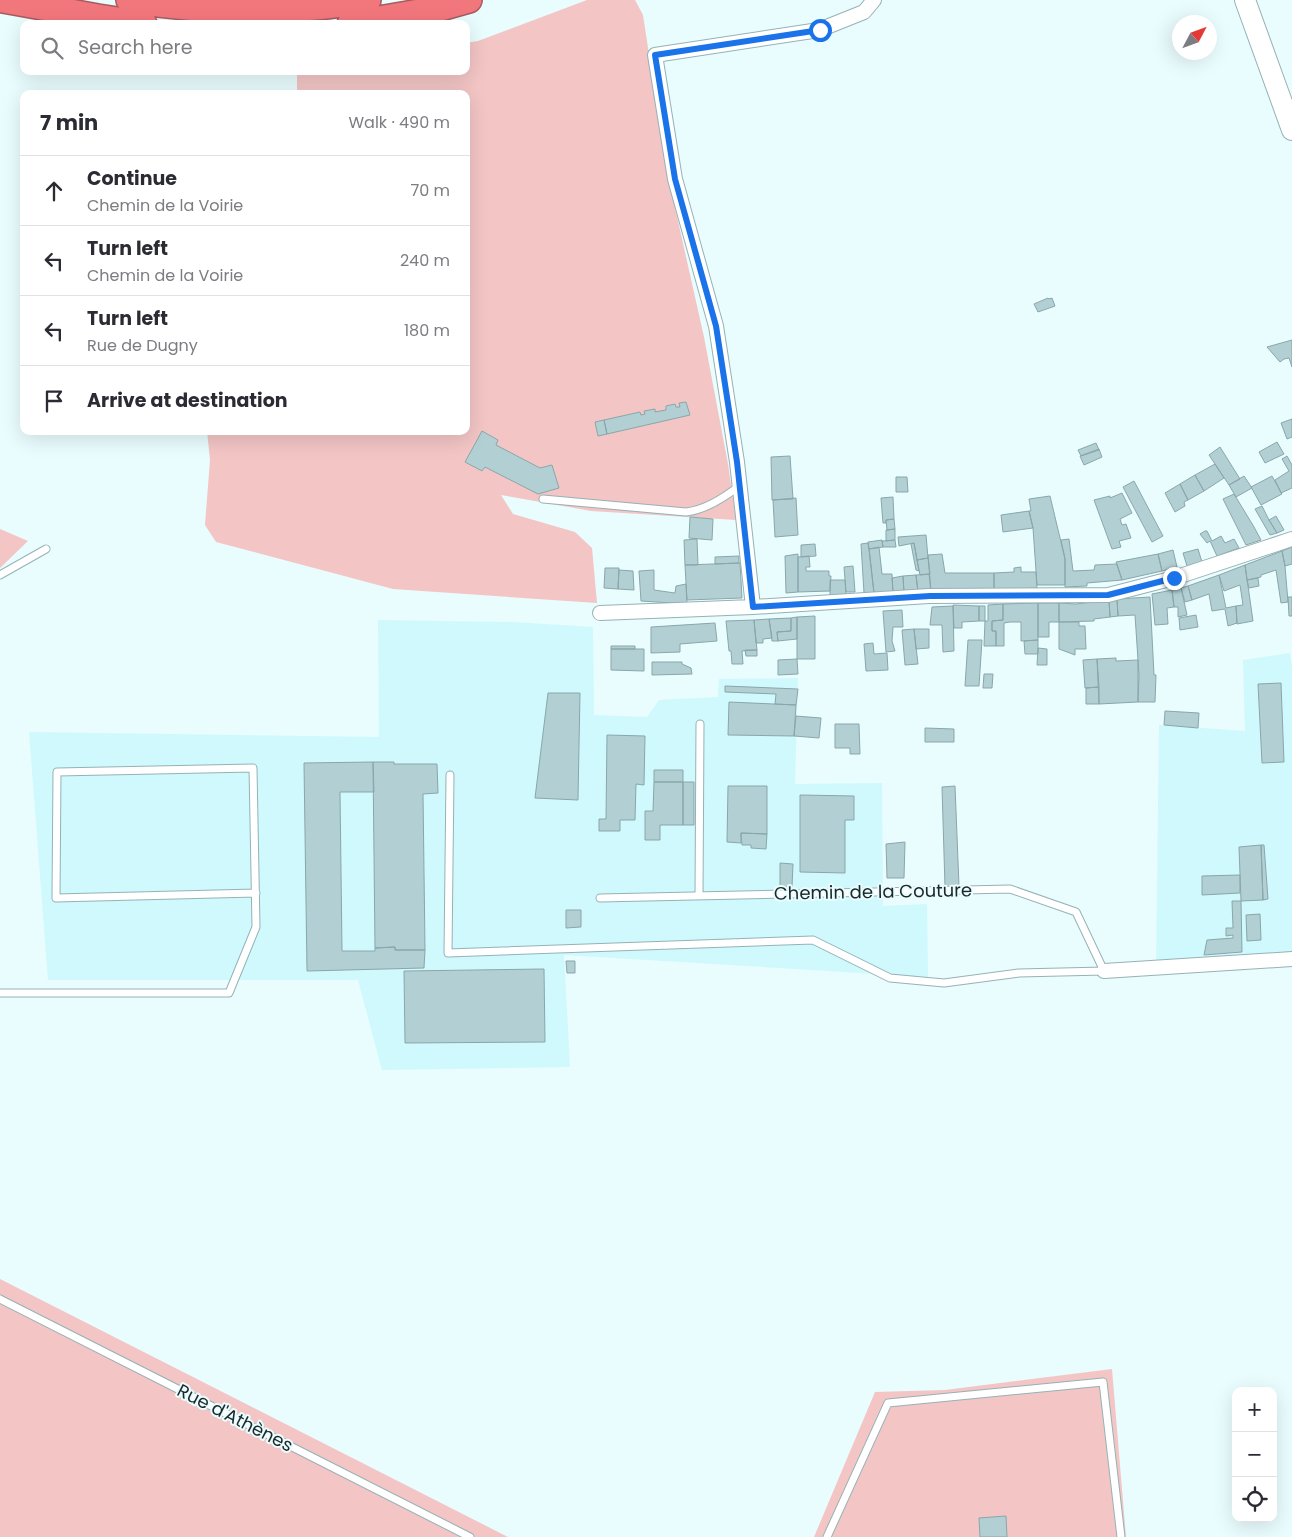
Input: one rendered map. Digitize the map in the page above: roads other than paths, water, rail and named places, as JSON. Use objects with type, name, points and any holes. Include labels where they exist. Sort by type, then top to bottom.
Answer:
[{"type":"highway","points":[[3,0],[118,20]]},
{"type":"highway","points":[[129,0],[195,8],[247,10],[316,7],[368,0]]},
{"type":"highway","points":[[373,20],[437,9],[469,0]]},
{"type":"street","points":[[753,607],[740,486],[716,326],[675,179],[655,55],[820,30],[864,12],[874,0]]},
{"type":"street","points":[[1245,0],[1292,130]]},
{"type":"street","points":[[600,613],[753,607],[930,596],[1108,595],[1174,578],[1292,539]]},
{"type":"street","points":[[1104,970],[1292,959]]},
{"type":"lane","points":[[543,499],[686,512],[694,511],[740,486]]},
{"type":"lane","points":[[0,576],[46,548]]},
{"type":"lane","points":[[699,896],[700,724]]},
{"type":"lane","points":[[0,993],[229,993],[256,927],[256,893],[253,768],[57,772],[56,898],[256,893]]},
{"type":"lane","points":[[450,774],[448,953],[813,940],[890,978],[944,983],[1019,973],[1104,970]]},
{"type":"lane","name":"Chemin de la Couture","points":[[600,898],[1010,889],[1076,912],[1104,970]]},
{"type":"lane","name":"Rue d'Athènes","points":[[0,1299],[470,1537]]},
{"type":"lane","points":[[827,1537],[888,1403],[1103,1382],[1121,1537]]}]
